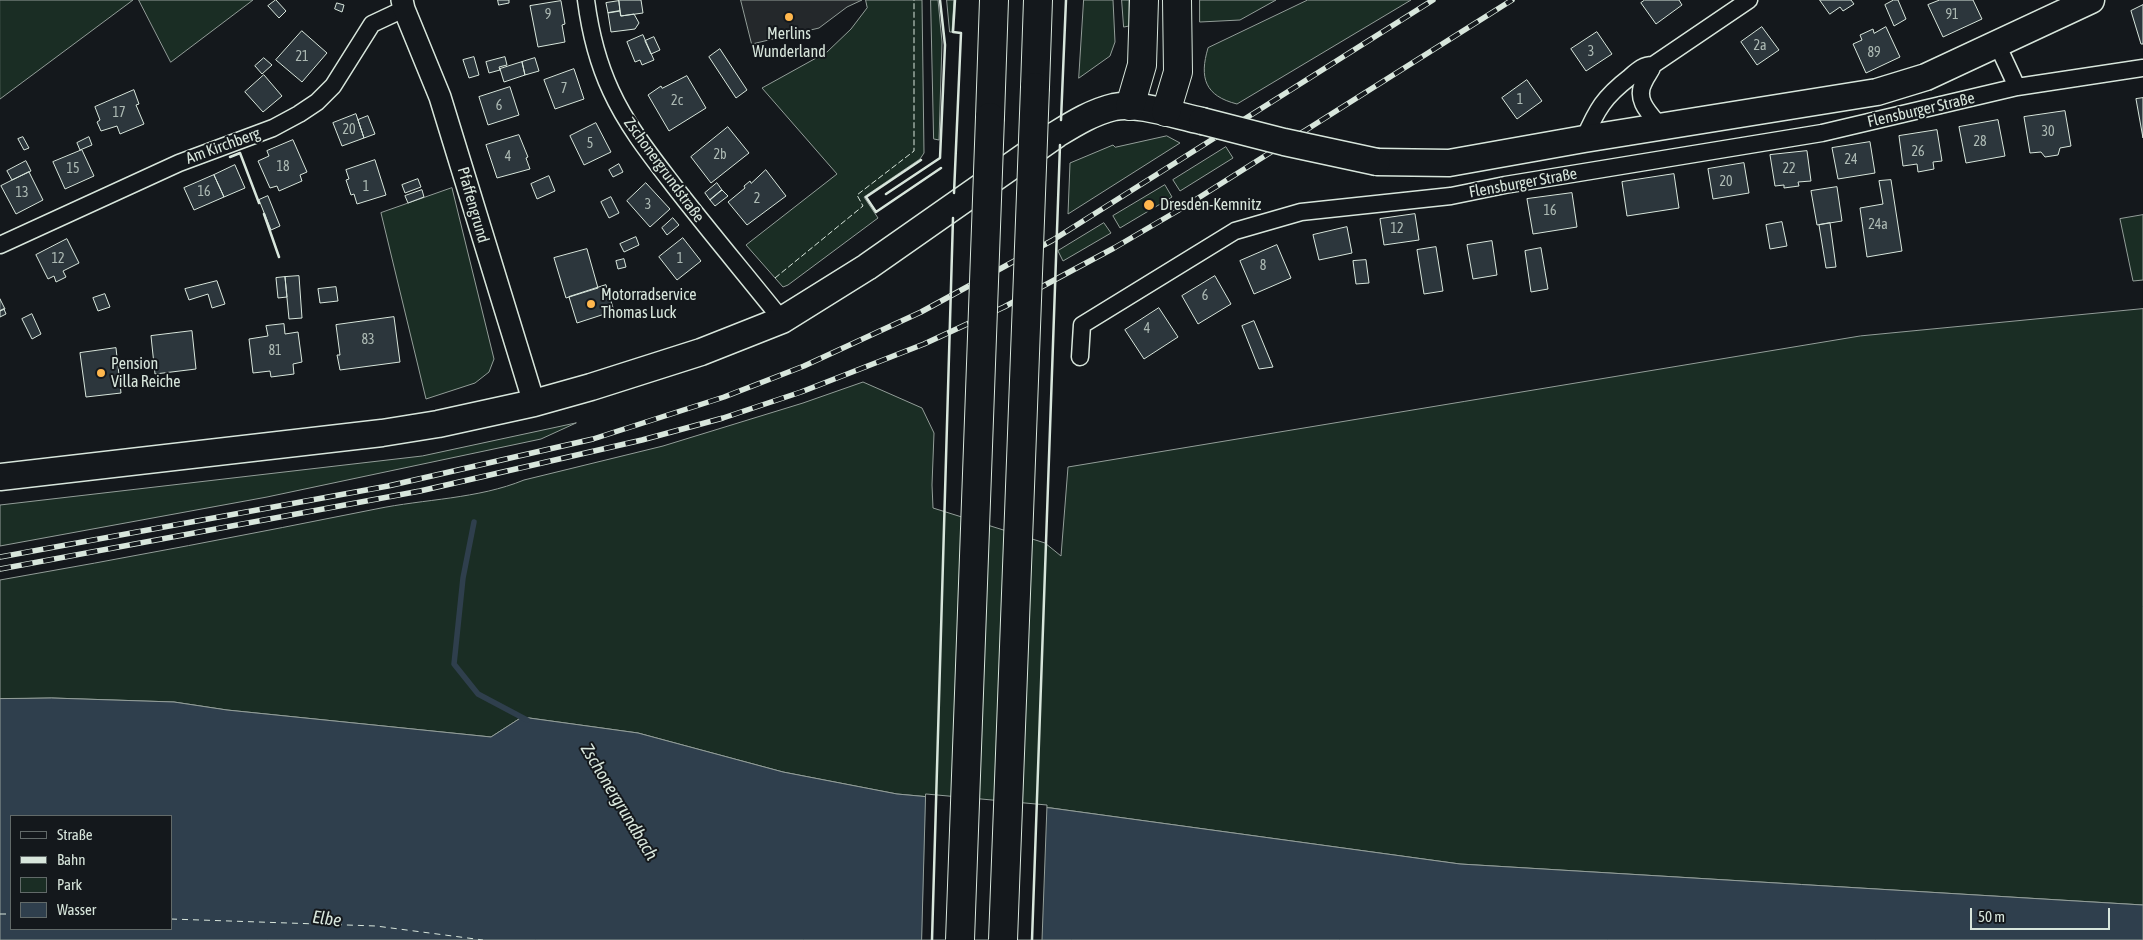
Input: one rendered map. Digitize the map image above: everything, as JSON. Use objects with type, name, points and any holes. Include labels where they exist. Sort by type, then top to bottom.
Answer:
[{"type":"highway","points":[[960,940],[994,0]]},
{"type":"highway","points":[[1003,940],[1038,0]]},
{"type":"highway","points":[[1130,106],[1142,64],[1144,0]]},
{"type":"highway","points":[[1166,112],[1178,72],[1177,0]]},
{"type":"main road","points":[[0,478],[382,433],[438,424],[534,403],[701,352],[782,320],[867,267],[1057,134],[1083,118],[1115,107],[1130,106],[1166,112],[1301,146],[1377,162],[1448,163],[1877,92],[1926,78],[2091,0]]},
{"type":"street","name":"Zschonergrundstraße","points":[[586,0],[589,22],[599,61],[622,113],[639,140],[698,217],[782,320]]},
{"type":"street","points":[[1584,139],[1593,118],[1609,94],[1644,65],[1653,64],[1749,0]]},
{"type":"street","name":"Am Kirchberg","points":[[0,245],[179,163],[274,128],[299,114],[317,102],[333,86],[372,24],[403,4]]},
{"type":"street","name":"Pfaffengrund","points":[[403,4],[440,97],[534,403]]},
{"type":"street","points":[[1997,44],[2017,87]]},
{"type":"street","points":[[1653,64],[1651,73],[1643,82],[1640,95],[1644,107],[1660,127]]},
{"type":"street","name":"Flensburger Straße","points":[[1080,357],[1082,325],[1235,231],[1266,221],[1301,212],[1451,196],[1505,185],[1822,133],[2017,87],[2143,68]]},
{"type":"green space","points":[[0,0],[133,0],[0,99]]},
{"type":"green space","points":[[139,0],[253,0],[171,62]]},
{"type":"green space","points":[[866,0],[922,0],[924,153],[920,159],[864,197],[878,218],[783,287],[746,245],[837,174],[762,88],[827,52],[851,29],[867,8]]},
{"type":"green space","points":[[931,0],[938,0],[942,42],[939,140],[934,139]]},
{"type":"green space","points":[[947,0],[954,0],[952,32],[950,32]]},
{"type":"green space","points":[[1084,0],[1113,0],[1115,42],[1110,56],[1079,78]]},
{"type":"green space","points":[[1122,0],[1129,0],[1129,26],[1124,27]]},
{"type":"green space","points":[[1200,0],[1276,0],[1240,20],[1200,22]]},
{"type":"green space","points":[[1308,0],[1411,0],[1237,104],[1226,101],[1211,91],[1207,84],[1204,68],[1208,48]]},
{"type":"green space","points":[[1167,136],[1180,143],[1068,214],[1070,163],[1113,145],[1115,147]]},
{"type":"green space","points":[[1226,147],[1233,158],[1180,191],[1173,180]]},
{"type":"green space","points":[[1165,185],[1172,197],[1120,228],[1113,216]]},
{"type":"green space","points":[[452,188],[494,359],[489,372],[475,383],[426,399],[381,213]]},
{"type":"green space","points":[[2143,215],[2143,280],[2133,281],[2120,219]]},
{"type":"green space","points":[[1104,223],[1111,233],[1063,261],[1058,251]]},
{"type":"green space","points":[[2143,309],[2143,905],[1460,864],[1051,808],[897,794],[783,772],[638,733],[522,717],[491,737],[227,710],[174,702],[52,698],[0,699],[0,580],[394,506],[488,491],[524,480],[663,446],[803,403],[863,382],[922,408],[934,433],[933,508],[1045,543],[1061,556],[1068,467],[1860,336]]},
{"type":"green space","points":[[576,423],[541,439],[267,497],[0,546],[0,505],[422,456]]},
{"type":"shaded area","name":"Merlins Wunderland","points":[[741,0],[862,0],[847,7],[819,28],[752,44]]},
{"type":"water","name":"Elbe","points":[[52,698],[174,702],[227,710],[491,737],[522,717],[638,733],[783,772],[897,794],[1051,808],[1460,864],[2143,905],[2143,940],[0,940],[0,699]]},
{"type":"pier","points":[[926,794],[1047,805],[1042,940],[922,940]]},
{"type":"building","points":[[276,0],[286,11],[279,18],[268,6]]},
{"type":"building","points":[[498,0],[509,0],[509,3],[499,5]]},
{"type":"building","points":[[619,0],[641,0],[643,13],[621,16]]},
{"type":"building","points":[[1645,0],[1679,0],[1682,5],[1656,24],[1641,3]]},
{"type":"building","points":[[1820,0],[1851,0],[1854,4],[1843,11],[1840,7],[1830,14]]},
{"type":"building","points":[[1898,0],[1906,19],[1894,26],[1885,5]]},
{"type":"building","points":[[1940,0],[1973,0],[1982,19],[1943,37],[1928,5]]},
{"type":"building","points":[[561,1],[565,24],[562,25],[565,42],[538,47],[530,6]]},
{"type":"building","points":[[619,1],[620,11],[608,13],[606,3]]},
{"type":"building","points":[[337,3],[344,5],[342,12],[335,9]]},
{"type":"building","points":[[2143,5],[2143,44],[2141,44],[2131,11]]},
{"type":"building","points":[[620,11],[621,16],[634,14],[639,23],[635,29],[611,32],[608,13]]},
{"type":"building","points":[[1762,27],[1779,50],[1757,65],[1741,42]]},
{"type":"building","points":[[1886,27],[1900,57],[1866,73],[1853,44],[1862,40],[1860,35],[1873,29],[1874,33]]},
{"type":"building","points":[[302,31],[327,53],[302,82],[276,60]]},
{"type":"building","points":[[1597,32],[1612,54],[1586,71],[1571,49]]},
{"type":"building","points":[[643,35],[654,60],[642,65],[640,60],[635,62],[627,42]]},
{"type":"building","points":[[654,37],[660,50],[651,54],[645,41]]},
{"type":"building","points":[[720,49],[747,90],[736,98],[709,57]]},
{"type":"building","points":[[474,57],[479,75],[469,78],[463,60]]},
{"type":"building","points":[[505,57],[507,65],[499,67],[500,70],[489,73],[486,62]]},
{"type":"building","points":[[264,58],[272,65],[262,74],[255,66]]},
{"type":"building","points":[[535,58],[539,71],[525,75],[522,62]]},
{"type":"building","points":[[522,62],[525,75],[504,82],[500,69]]},
{"type":"building","points":[[574,69],[584,99],[555,109],[544,80]]},
{"type":"building","points":[[264,75],[282,96],[263,112],[245,92]]},
{"type":"building","points":[[687,76],[706,108],[669,131],[648,95],[661,86],[662,88]]},
{"type":"building","points":[[1527,80],[1542,101],[1517,119],[1502,98]]},
{"type":"building","points":[[510,87],[519,115],[488,125],[479,97]]},
{"type":"building","points":[[134,90],[139,104],[136,105],[144,124],[120,134],[117,126],[101,131],[97,122],[100,120],[95,107]]},
{"type":"building","points":[[2143,98],[2143,138],[2136,99]]},
{"type":"building","points":[[2065,111],[2071,146],[2060,148],[2058,155],[2045,157],[2041,152],[2030,153],[2024,117]]},
{"type":"building","points":[[356,114],[364,138],[342,146],[333,123]]},
{"type":"building","points":[[368,116],[375,134],[364,138],[358,120]]},
{"type":"building","points":[[1998,120],[2005,156],[1966,163],[1959,127]]},
{"type":"building","points":[[596,123],[611,152],[584,165],[570,136]]},
{"type":"building","points":[[728,127],[749,153],[711,183],[691,157]]},
{"type":"building","points":[[1937,130],[1942,161],[1933,162],[1934,169],[1918,172],[1917,164],[1903,166],[1899,136]]},
{"type":"building","points":[[519,135],[528,157],[526,158],[530,169],[497,178],[486,145]]},
{"type":"building","points":[[23,137],[29,148],[24,150],[18,139]]},
{"type":"building","points":[[89,137],[92,145],[80,150],[77,143]]},
{"type":"building","points":[[293,140],[307,172],[300,175],[302,181],[279,191],[277,186],[270,188],[258,161],[269,156],[267,151]]},
{"type":"building","points":[[1870,142],[1875,173],[1838,179],[1832,148]]},
{"type":"building","points":[[82,150],[94,176],[65,189],[53,162]]},
{"type":"building","points":[[1807,151],[1811,181],[1798,182],[1799,186],[1784,188],[1784,185],[1775,186],[1770,155]]},
{"type":"building","points":[[375,160],[386,195],[357,204],[354,194],[351,195],[346,180],[349,179],[346,170]]},
{"type":"building","points":[[26,161],[31,171],[12,180],[7,171]]},
{"type":"building","points":[[1744,163],[1749,193],[1713,199],[1708,169]]},
{"type":"building","points":[[619,164],[623,172],[613,177],[609,170]]},
{"type":"building","points":[[235,165],[245,188],[224,197],[214,175]]},
{"type":"building","points":[[766,170],[786,196],[747,225],[728,202],[745,188],[744,186],[750,181],[751,183]]},
{"type":"building","points":[[29,172],[43,200],[16,214],[1,186]]},
{"type":"building","points":[[1674,174],[1679,208],[1627,216],[1622,182]]},
{"type":"building","points":[[214,175],[224,197],[194,210],[184,188]]},
{"type":"building","points":[[549,176],[555,191],[537,199],[531,184]]},
{"type":"building","points":[[418,179],[421,187],[405,193],[402,185]]},
{"type":"building","points":[[1891,180],[1902,251],[1867,257],[1860,208],[1883,204],[1879,181]]},
{"type":"building","points":[[646,183],[670,209],[650,227],[627,201]]},
{"type":"building","points":[[717,183],[722,190],[710,200],[705,193]]},
{"type":"building","points":[[1837,187],[1842,221],[1817,225],[1811,191]]},
{"type":"building","points":[[422,190],[424,197],[408,203],[405,196]]},
{"type":"building","points":[[722,190],[728,196],[715,206],[710,200]]},
{"type":"building","points":[[1572,193],[1577,227],[1533,234],[1527,199]]},
{"type":"building","points":[[268,196],[280,226],[271,230],[259,200]]},
{"type":"building","points":[[611,197],[619,213],[609,218],[601,202]]},
{"type":"building","points":[[1415,214],[1419,240],[1384,245],[1380,219]]},
{"type":"building","points":[[673,218],[679,225],[667,235],[662,228]]},
{"type":"building","points":[[1782,222],[1787,246],[1770,249],[1766,225]]},
{"type":"building","points":[[1830,223],[1836,267],[1826,268],[1819,225]]},
{"type":"building","points":[[1347,227],[1352,253],[1319,260],[1313,235]]},
{"type":"building","points":[[636,237],[639,245],[624,252],[620,244]]},
{"type":"building","points":[[683,238],[701,261],[677,280],[659,257]]},
{"type":"building","points":[[67,239],[79,263],[63,271],[66,277],[56,282],[54,276],[48,279],[36,255]]},
{"type":"building","points":[[1492,241],[1497,275],[1473,279],[1467,245]]},
{"type":"building","points":[[1277,245],[1291,278],[1254,294],[1240,261]]},
{"type":"building","points":[[1436,247],[1443,291],[1424,294],[1417,250]]},
{"type":"building","points":[[1541,248],[1548,289],[1531,292],[1525,251]]},
{"type":"building","points":[[587,249],[598,288],[566,298],[554,258]]},
{"type":"building","points":[[624,259],[626,267],[618,269],[616,261]]},
{"type":"building","points":[[1366,260],[1369,283],[1356,284],[1353,261]]},
{"type":"building","points":[[299,276],[302,318],[289,319],[285,277]]},
{"type":"building","points":[[1215,276],[1231,304],[1198,324],[1182,296]]},
{"type":"building","points":[[285,277],[287,297],[278,298],[276,278]]},
{"type":"building","points":[[217,281],[225,304],[212,308],[208,294],[189,300],[185,289]]},
{"type":"building","name":"Motorradservice Thomas Luck","points":[[606,285],[614,311],[577,323],[569,297]]},
{"type":"building","points":[[336,287],[338,301],[320,303],[318,289]]},
{"type":"building","points":[[105,294],[110,307],[98,311],[93,298]]},
{"type":"building","points":[[0,299],[5,309],[0,311]]},
{"type":"building","points":[[1159,308],[1178,337],[1144,359],[1125,330]]},
{"type":"building","points":[[4,309],[6,314],[0,317],[0,311]]},
{"type":"building","points":[[32,314],[41,334],[32,339],[22,319]]},
{"type":"building","points":[[394,317],[400,362],[340,370],[337,355],[340,355],[336,325]]},
{"type":"building","points":[[1254,321],[1273,367],[1259,369],[1242,326]]},
{"type":"building","points":[[284,324],[285,334],[298,332],[302,362],[293,364],[294,374],[271,377],[270,371],[253,373],[249,339],[268,336],[266,326]]},
{"type":"building","points":[[192,331],[196,369],[155,374],[151,336]]},
{"type":"building","name":"Pension Villa Reiche","points":[[116,348],[121,393],[86,397],[80,353]]},
{"type":"waterway","name":"Zschonergrundbach","points":[[474,522],[463,578],[454,664],[478,694],[527,720]]},
{"type":"ferry route","points":[[0,914],[10,914]]},
{"type":"ferry route","points":[[172,919],[376,926],[483,940]]},
{"type":"railway","points":[[0,557],[388,486],[593,439],[724,397],[804,366],[921,312],[1053,240],[1433,0]]},
{"type":"railway","points":[[0,569],[420,491],[642,440],[723,418],[801,392],[924,344],[1004,307],[1114,248],[1184,207],[1512,0]]},
{"type":"fence","points":[[775,278],[863,206],[857,195],[914,151],[914,0]]},
{"type":"wall","points":[[886,194],[940,158],[945,45],[940,0]]},
{"type":"wall","points":[[954,193],[961,33],[953,32],[955,0]]},
{"type":"wall","points":[[1061,120],[1066,0]]},
{"type":"wall","points":[[1032,940],[1060,145]]},
{"type":"wall","points":[[230,157],[240,153],[259,203]]},
{"type":"wall","points":[[921,160],[866,197],[876,212],[941,168]]},
{"type":"wall","points":[[264,214],[279,257]]},
{"type":"wall","points":[[932,940],[953,218]]},
{"type":"place","name":"Merlins Wunderland","points":[[789,17]]},
{"type":"place","name":"Dresden-Kemnitz","points":[[1149,205]]},
{"type":"place","name":"Motorradservice Thomas Luck","points":[[591,304]]},
{"type":"place","name":"Pension Villa Reiche","points":[[101,373]]}]
